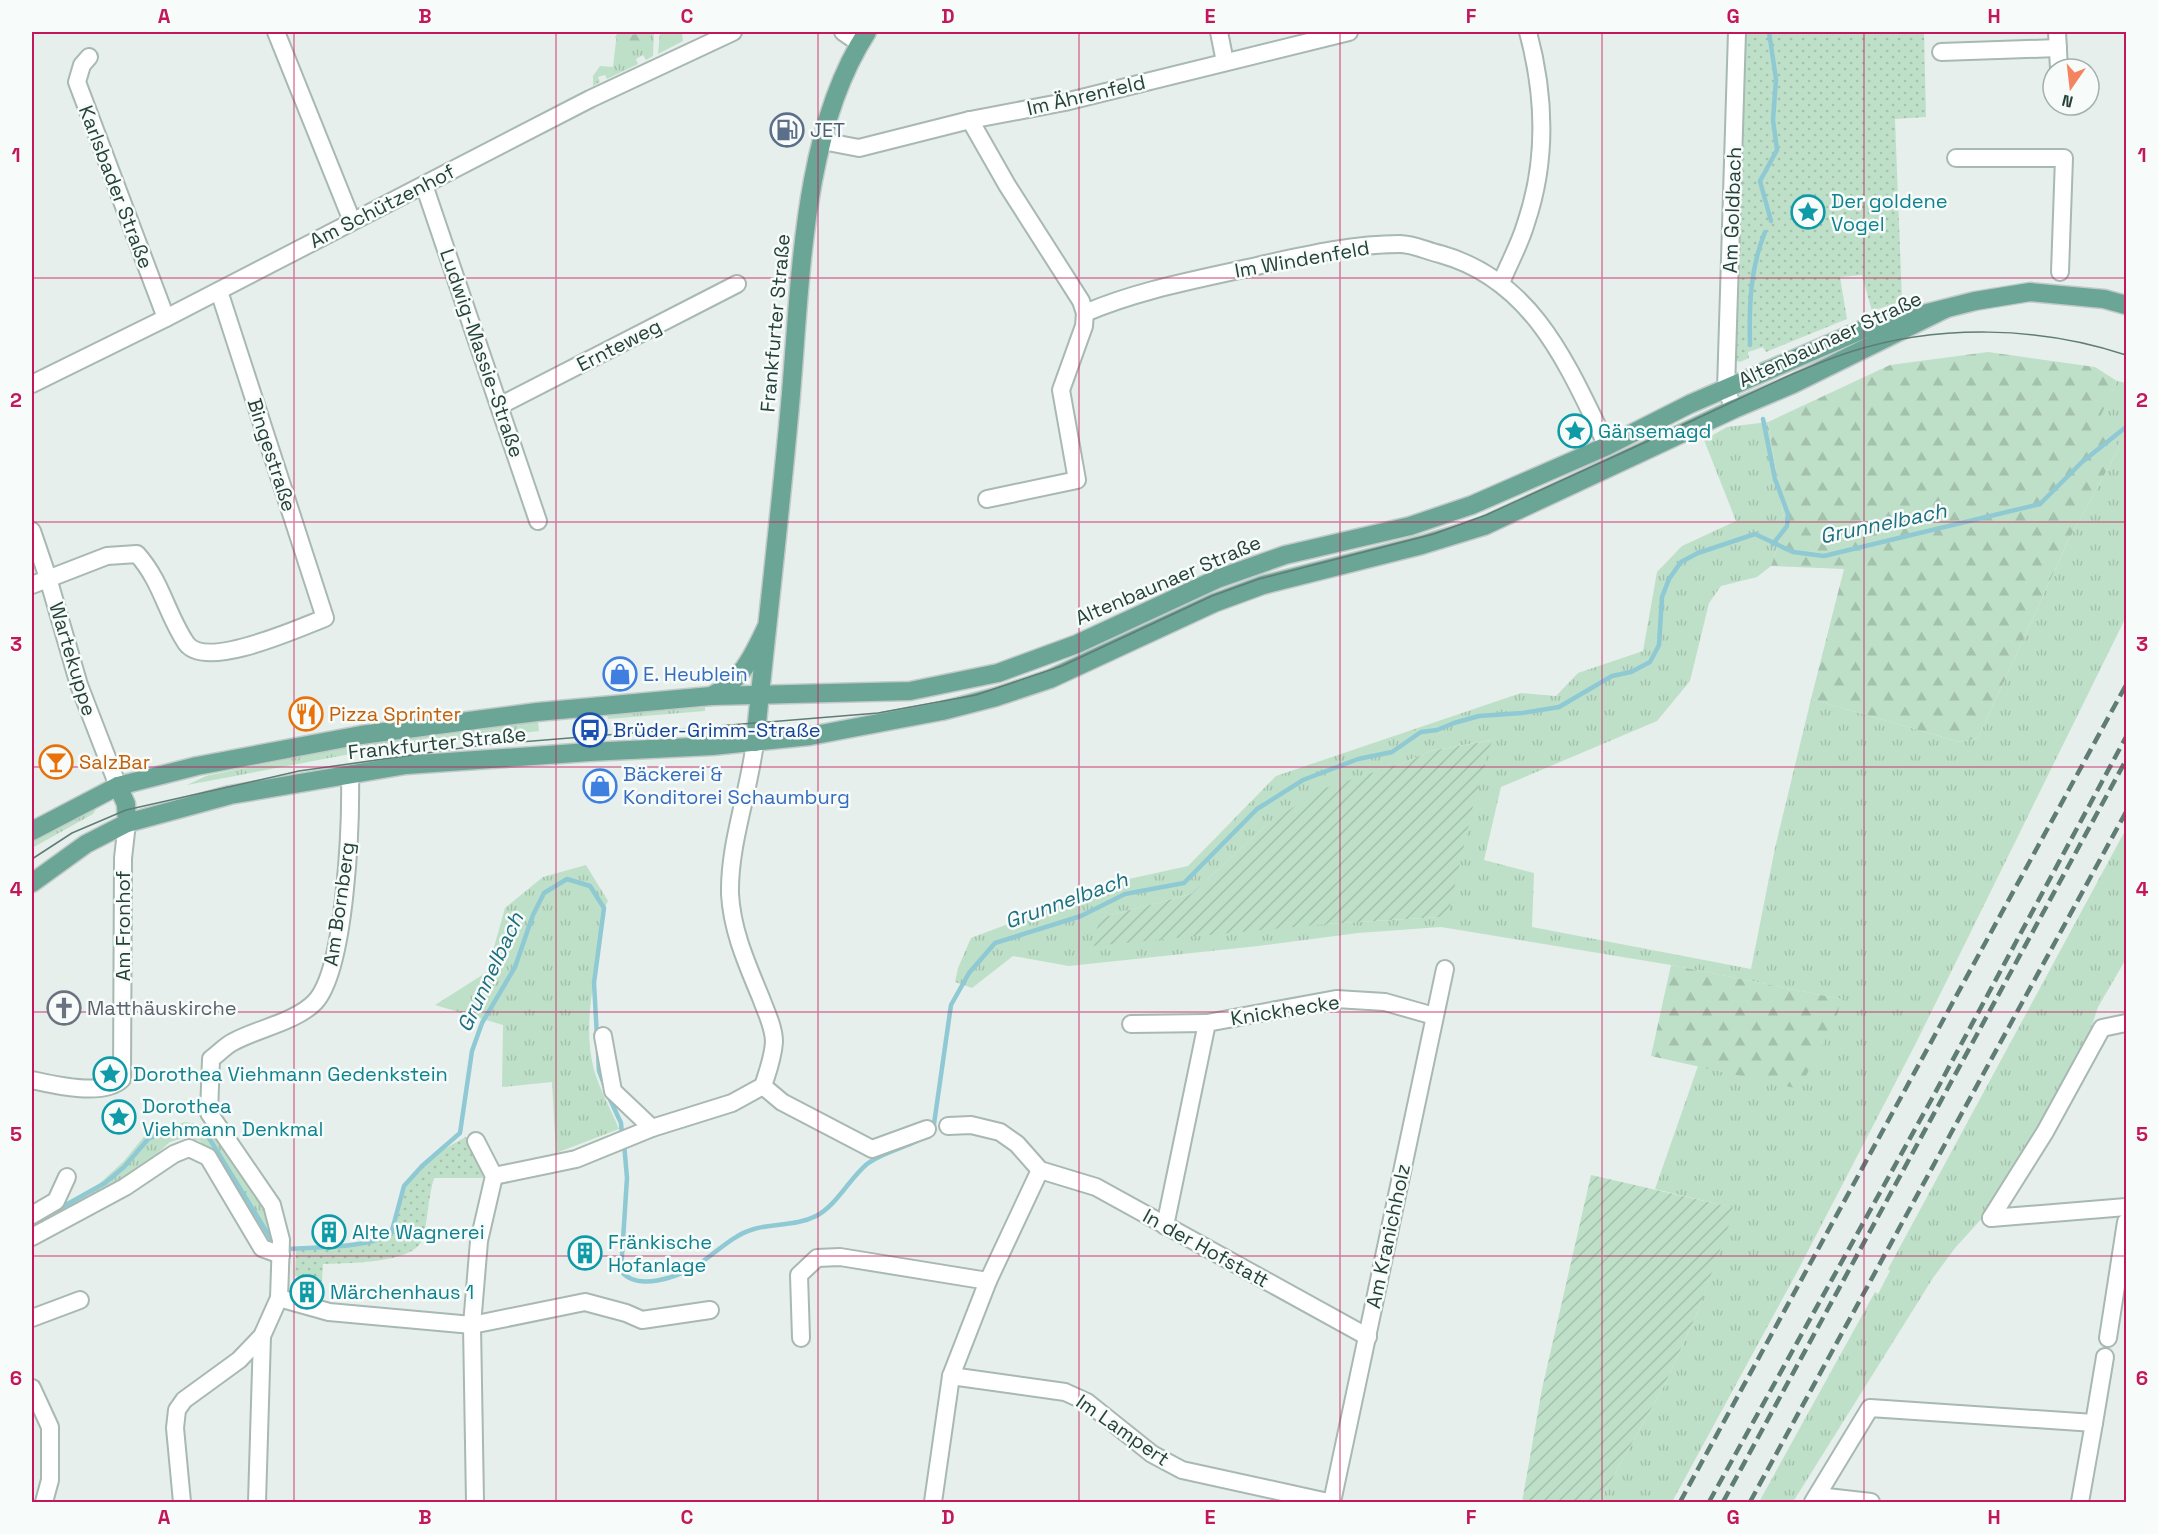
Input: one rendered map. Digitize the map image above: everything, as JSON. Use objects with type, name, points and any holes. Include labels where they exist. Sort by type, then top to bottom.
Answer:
[{"type":"main road","name":"Frankfurter Straße","points":[[32,884],[86,844],[127,823],[230,795],[350,774],[461,759],[755,742],[788,427],[806,223],[822,141],[838,85],[863,37]]},
{"type":"main road","name":"Altenbaunaer Straße","points":[[711,696],[910,691],[998,673],[1077,644],[1217,579],[1285,555],[1441,516],[1607,446],[1690,404],[1864,329],[1945,309],[2030,292],[2104,300],[2127,305]]},
{"type":"main road","name":"Altenbaunaer Straße","points":[[755,742],[810,736],[942,711],[996,697],[1050,678],[1214,603],[1263,585],[1422,545],[1484,526],[1734,409],[1793,384],[1945,309]]},
{"type":"main road","name":"Frankfurter Straße","points":[[32,831],[118,786],[197,766],[361,735],[537,712],[711,696],[733,683],[753,656],[766,628]]},
{"type":"main road","points":[[118,786],[126,804],[127,823]]},
{"type":"street","points":[[276,32],[352,221]]},
{"type":"street","name":"Am Schützenhof","points":[[32,384],[219,291],[590,99],[733,32]]},
{"type":"street","points":[[843,32],[863,37]]},
{"type":"street","points":[[1219,32],[1226,62]]},
{"type":"street","name":"Im Ährenfeld","points":[[822,141],[860,148],[970,120],[1065,102],[1349,32]]},
{"type":"street","points":[[1501,283],[1525,227],[1536,188],[1542,136],[1540,92],[1528,32]]},
{"type":"street","name":"Am Goldbach","points":[[1726,389],[1737,32]]},
{"type":"street","points":[[1941,52],[2058,40],[2059,57]]},
{"type":"street","name":"Karlsbader Straße","points":[[89,57],[82,65],[77,82],[166,318]]},
{"type":"street","points":[[970,120],[1007,185],[1081,301],[1085,313],[1084,326],[1061,390],[1077,480],[987,499]]},
{"type":"street","points":[[1956,158],[2064,158],[2060,272]]},
{"type":"street","name":"Ludwig-Massie-Straße","points":[[424,185],[501,405],[538,521]]},
{"type":"street","name":"Im Windenfeld","points":[[1085,313],[1119,299],[1328,250],[1402,244],[1449,256],[1501,283],[1537,317],[1565,360],[1607,446]]},
{"type":"street","name":"Ernteweg","points":[[501,405],[737,284]]},
{"type":"street","name":"Bingestraße","points":[[48,578],[106,556],[137,554],[153,573],[188,645],[201,653],[245,648],[325,618],[219,291]]},
{"type":"street","name":"Altenbaunaer Straße","points":[[1726,389],[1734,409]]},
{"type":"street","name":"Wartekuppe","points":[[32,531],[79,685],[118,786]]},
{"type":"street","points":[[32,585],[48,578]]},
{"type":"street","points":[[494,1176],[567,1161],[645,1131],[732,1103],[763,1086],[772,1061],[774,1040],[770,1021],[736,934],[730,896],[730,862],[752,774],[755,742]]},
{"type":"street","name":"Am Bornberg","points":[[281,1248],[272,1205],[209,1113],[212,1059],[231,1043],[281,1022],[314,1003],[324,988],[333,966],[340,923],[351,804],[350,774]]},
{"type":"street","name":"Am Fronhof","points":[[32,1080],[57,1086],[107,1088],[116,1085],[122,1079],[123,858],[127,823]]},
{"type":"street","name":"Am Kranichholz","points":[[1330,1503],[1368,1337],[1445,969]]},
{"type":"street","name":"Knickhecke","points":[[1131,1024],[1207,1023],[1336,999],[1385,1002],[1434,1016]]},
{"type":"street","name":"Knickhecke","points":[[1165,1226],[1207,1023]]},
{"type":"street","points":[[2127,1023],[2102,1028],[2044,1132],[1991,1218],[2127,1207]]},
{"type":"street","points":[[603,1036],[614,1091],[645,1131]]},
{"type":"street","points":[[763,1086],[782,1102],[872,1149],[927,1129]]},
{"type":"street","points":[[933,1503],[951,1376],[988,1281],[1040,1170],[1017,1144],[999,1132],[971,1125],[948,1126]]},
{"type":"street","points":[[475,1503],[472,1325],[478,1241],[494,1176],[476,1141]]},
{"type":"street","points":[[32,1237],[125,1187],[174,1154],[189,1148],[208,1157],[262,1248],[281,1248],[279,1298],[262,1336],[239,1360],[184,1400],[177,1410],[175,1428],[182,1503]]},
{"type":"street","name":"In der Hofstatt","points":[[1040,1170],[1096,1187],[1368,1337]]},
{"type":"street","points":[[32,1215],[56,1201],[67,1177]]},
{"type":"street","points":[[2108,1338],[2127,1222]]},
{"type":"street","points":[[801,1338],[799,1275],[816,1258],[840,1257],[988,1281]]},
{"type":"street","points":[[279,1298],[329,1312],[472,1325],[585,1302],[626,1312],[642,1320],[710,1310]]},
{"type":"street","points":[[32,1318],[80,1300]]},
{"type":"street","points":[[257,1503],[262,1336]]},
{"type":"street","points":[[2080,1503],[2105,1357]]},
{"type":"street","name":"Im Lampert","points":[[951,1376],[1065,1392],[1087,1402],[1152,1454],[1182,1470],[1330,1503]]},
{"type":"street","points":[[32,1388],[50,1427],[50,1480],[44,1503]]},
{"type":"street","points":[[1871,1503],[1815,1499],[1870,1408],[2094,1423]]},
{"type":"green space","points":[[617,32],[654,33],[653,56],[646,60],[643,55],[636,59],[638,64],[607,79],[605,75],[598,77],[600,82],[593,86],[593,76],[600,66],[613,67]]},
{"type":"green space","points":[[624,32],[628,35],[642,34],[644,41],[639,44],[620,43],[615,37],[618,33]]},
{"type":"green space","points":[[660,32],[682,32],[683,41],[658,54]]},
{"type":"green space","points":[[1745,32],[1924,32],[1926,117],[1895,119],[1902,301],[1872,311],[1862,275],[1840,277],[1847,319],[1766,352],[1763,347],[1748,352],[1749,358],[1740,362],[1734,360]]},
{"type":"green space","points":[[1988,352],[2095,367],[2117,381],[2099,419],[2119,448],[2068,541],[1978,738],[1960,742],[1811,699],[1844,569],[1771,566],[1785,525],[1768,422],[1890,365]]},
{"type":"green space","points":[[2117,381],[2126,383],[2126,617],[1916,1043],[1796,1274],[1672,1502],[1599,1502],[1665,1384],[1698,1311],[1734,1208],[1655,1189],[1698,1066],[1799,1088],[1841,999],[1671,965],[1441,927],[1358,933],[1069,966],[1013,956],[972,988],[955,982],[958,968],[971,938],[1124,880],[1188,866],[1276,776],[1521,693],[1556,696],[1578,673],[1643,651],[1657,572],[1682,546],[1736,521],[1704,440],[1727,427],[1768,422],[1785,525],[1771,566],[1757,577],[1721,586],[1709,603],[1690,681],[1657,721],[1501,787],[1484,860],[1534,873],[1532,927],[1751,969],[1775,848],[1811,699],[1960,742],[1978,738],[2068,541],[2119,448],[2098,419]],"holes":[[[1491,740],[1439,917],[1326,924],[1100,918],[1191,894],[1267,825],[1431,751]]]},
{"type":"green space","points":[[705,707],[705,711],[608,719],[607,715]]},
{"type":"green space","points":[[538,721],[539,731],[366,751],[187,785],[206,776],[365,743]]},
{"type":"green space","points":[[1492,740],[1473,806],[1449,911],[1439,917],[1326,924],[1092,946],[1100,918],[1191,894],[1267,825],[1319,790],[1400,764],[1431,751]]},
{"type":"green space","points":[[98,806],[93,814],[32,848],[32,840]]},
{"type":"green space","points":[[2126,829],[2126,959],[2098,1007],[2084,1050],[1985,1215],[1955,1248],[1933,1278],[1793,1502],[1759,1502],[1875,1292],[1878,1294],[1890,1271],[1888,1269]]},
{"type":"green space","points":[[586,865],[608,901],[603,917],[592,992],[589,1039],[596,1077],[619,1129],[556,1153],[552,1082],[502,1087],[503,1025],[435,1005],[487,972],[505,908],[543,877]]},
{"type":"green space","points":[[1671,965],[1841,999],[1836,1019],[1799,1089],[1651,1056]]},
{"type":"green space","points":[[185,1122],[208,1126],[238,1167],[256,1196],[270,1226],[275,1243],[271,1248],[200,1141],[187,1137],[170,1142],[125,1183],[32,1237],[32,1221],[99,1184],[124,1161],[146,1134]]},
{"type":"green space","points":[[466,1137],[475,1145],[483,1178],[434,1178],[423,1238],[418,1247],[408,1253],[379,1260],[323,1264],[322,1281],[295,1276],[296,1248],[364,1243],[388,1235],[395,1224],[408,1181],[440,1152]]},
{"type":"green space","points":[[1591,1175],[1735,1208],[1698,1311],[1665,1384],[1599,1502],[1522,1502],[1542,1389]]},
{"type":"waterway","points":[[1769,32],[1776,79],[1773,120],[1777,150],[1760,181],[1771,221]]},
{"type":"waterway","points":[[1750,345],[1752,287],[1756,260],[1765,232]]},
{"type":"waterway","points":[[1763,419],[1775,479],[1788,514],[1787,526],[1773,544]]},
{"type":"waterway","name":"Grunnelbach","points":[[933,1131],[951,1005],[969,973],[995,943],[1081,916],[1125,894],[1184,883],[1257,809],[1303,780],[1358,759],[1392,752],[1421,732],[1437,730],[1479,716],[1522,713],[1559,707],[1612,676],[1631,672],[1650,662],[1659,645],[1662,597],[1669,579],[1681,562],[1698,553],[1755,534],[1793,552],[1824,556],[2040,504],[2082,462],[2126,427]]},
{"type":"waterway","name":"Grunnelbach","points":[[285,1246],[290,1249],[342,1246],[369,1242],[391,1234],[404,1186],[422,1166],[460,1133],[472,1051],[482,1023],[515,967],[533,915],[544,893],[567,879],[590,886],[604,908],[594,983],[597,1037]]},
{"type":"waterway","name":"Grunnelbach","points":[[598,1052],[599,1071],[605,1087]]},
{"type":"waterway","name":"Grunnelbach","points":[[608,1095],[621,1123],[622,1135]]},
{"type":"waterway","name":"Grunnelbach","points":[[57,1210],[105,1183],[124,1167],[149,1138],[183,1127],[191,1127],[209,1138],[271,1239],[278,1242]]},
{"type":"waterway","name":"Grunnelbach","points":[[624,1143],[627,1178],[621,1271],[637,1281],[647,1282],[668,1278],[696,1266],[731,1240],[746,1232],[816,1216],[837,1199],[854,1177],[872,1160],[917,1141]]},
{"type":"tram line","points":[[32,859],[72,833],[126,810],[299,771],[483,745],[878,713],[976,695],[1062,666],[1212,596],[1259,579],[1434,534],[1486,515],[1791,375],[1850,352],[1884,343],[1953,333],[1988,332],[2059,338],[2126,355]]},
{"type":"railway","points":[[1680,1502],[2126,685]]},
{"type":"railway","points":[[1709,1502],[1935,1093],[2126,737]]},
{"type":"railway","points":[[1723,1502],[2126,760]]},
{"type":"railway","points":[[1750,1502],[2126,812]]},
{"type":"place","name":"JET","points":[[787,130]]},
{"type":"place","name":"Der goldene Vogel","points":[[1808,212]]},
{"type":"place","name":"Gänsemagd","points":[[1575,431]]},
{"type":"place","name":"E. Heublein","points":[[620,674]]},
{"type":"place","name":"Pizza Sprinter","points":[[306,714]]},
{"type":"place","name":"Brüder-Grimm-Straße","points":[[590,730]]},
{"type":"place","name":"SalzBar","points":[[56,762]]},
{"type":"place","name":"Bäckerei & Konditorei Schaumburg","points":[[600,786]]},
{"type":"place","name":"Matthäuskirche","points":[[64,1008]]},
{"type":"place","name":"Dorothea Viehmann Gedenkstein","points":[[110,1074]]},
{"type":"place","name":"Dorothea Viehmann Denkmal","points":[[119,1117]]},
{"type":"place","name":"Alte Wagnerei","points":[[329,1232]]},
{"type":"place","name":"Fränkische Hofanlage","points":[[585,1253]]},
{"type":"place","name":"Märchenhaus 1","points":[[307,1292]]}]
